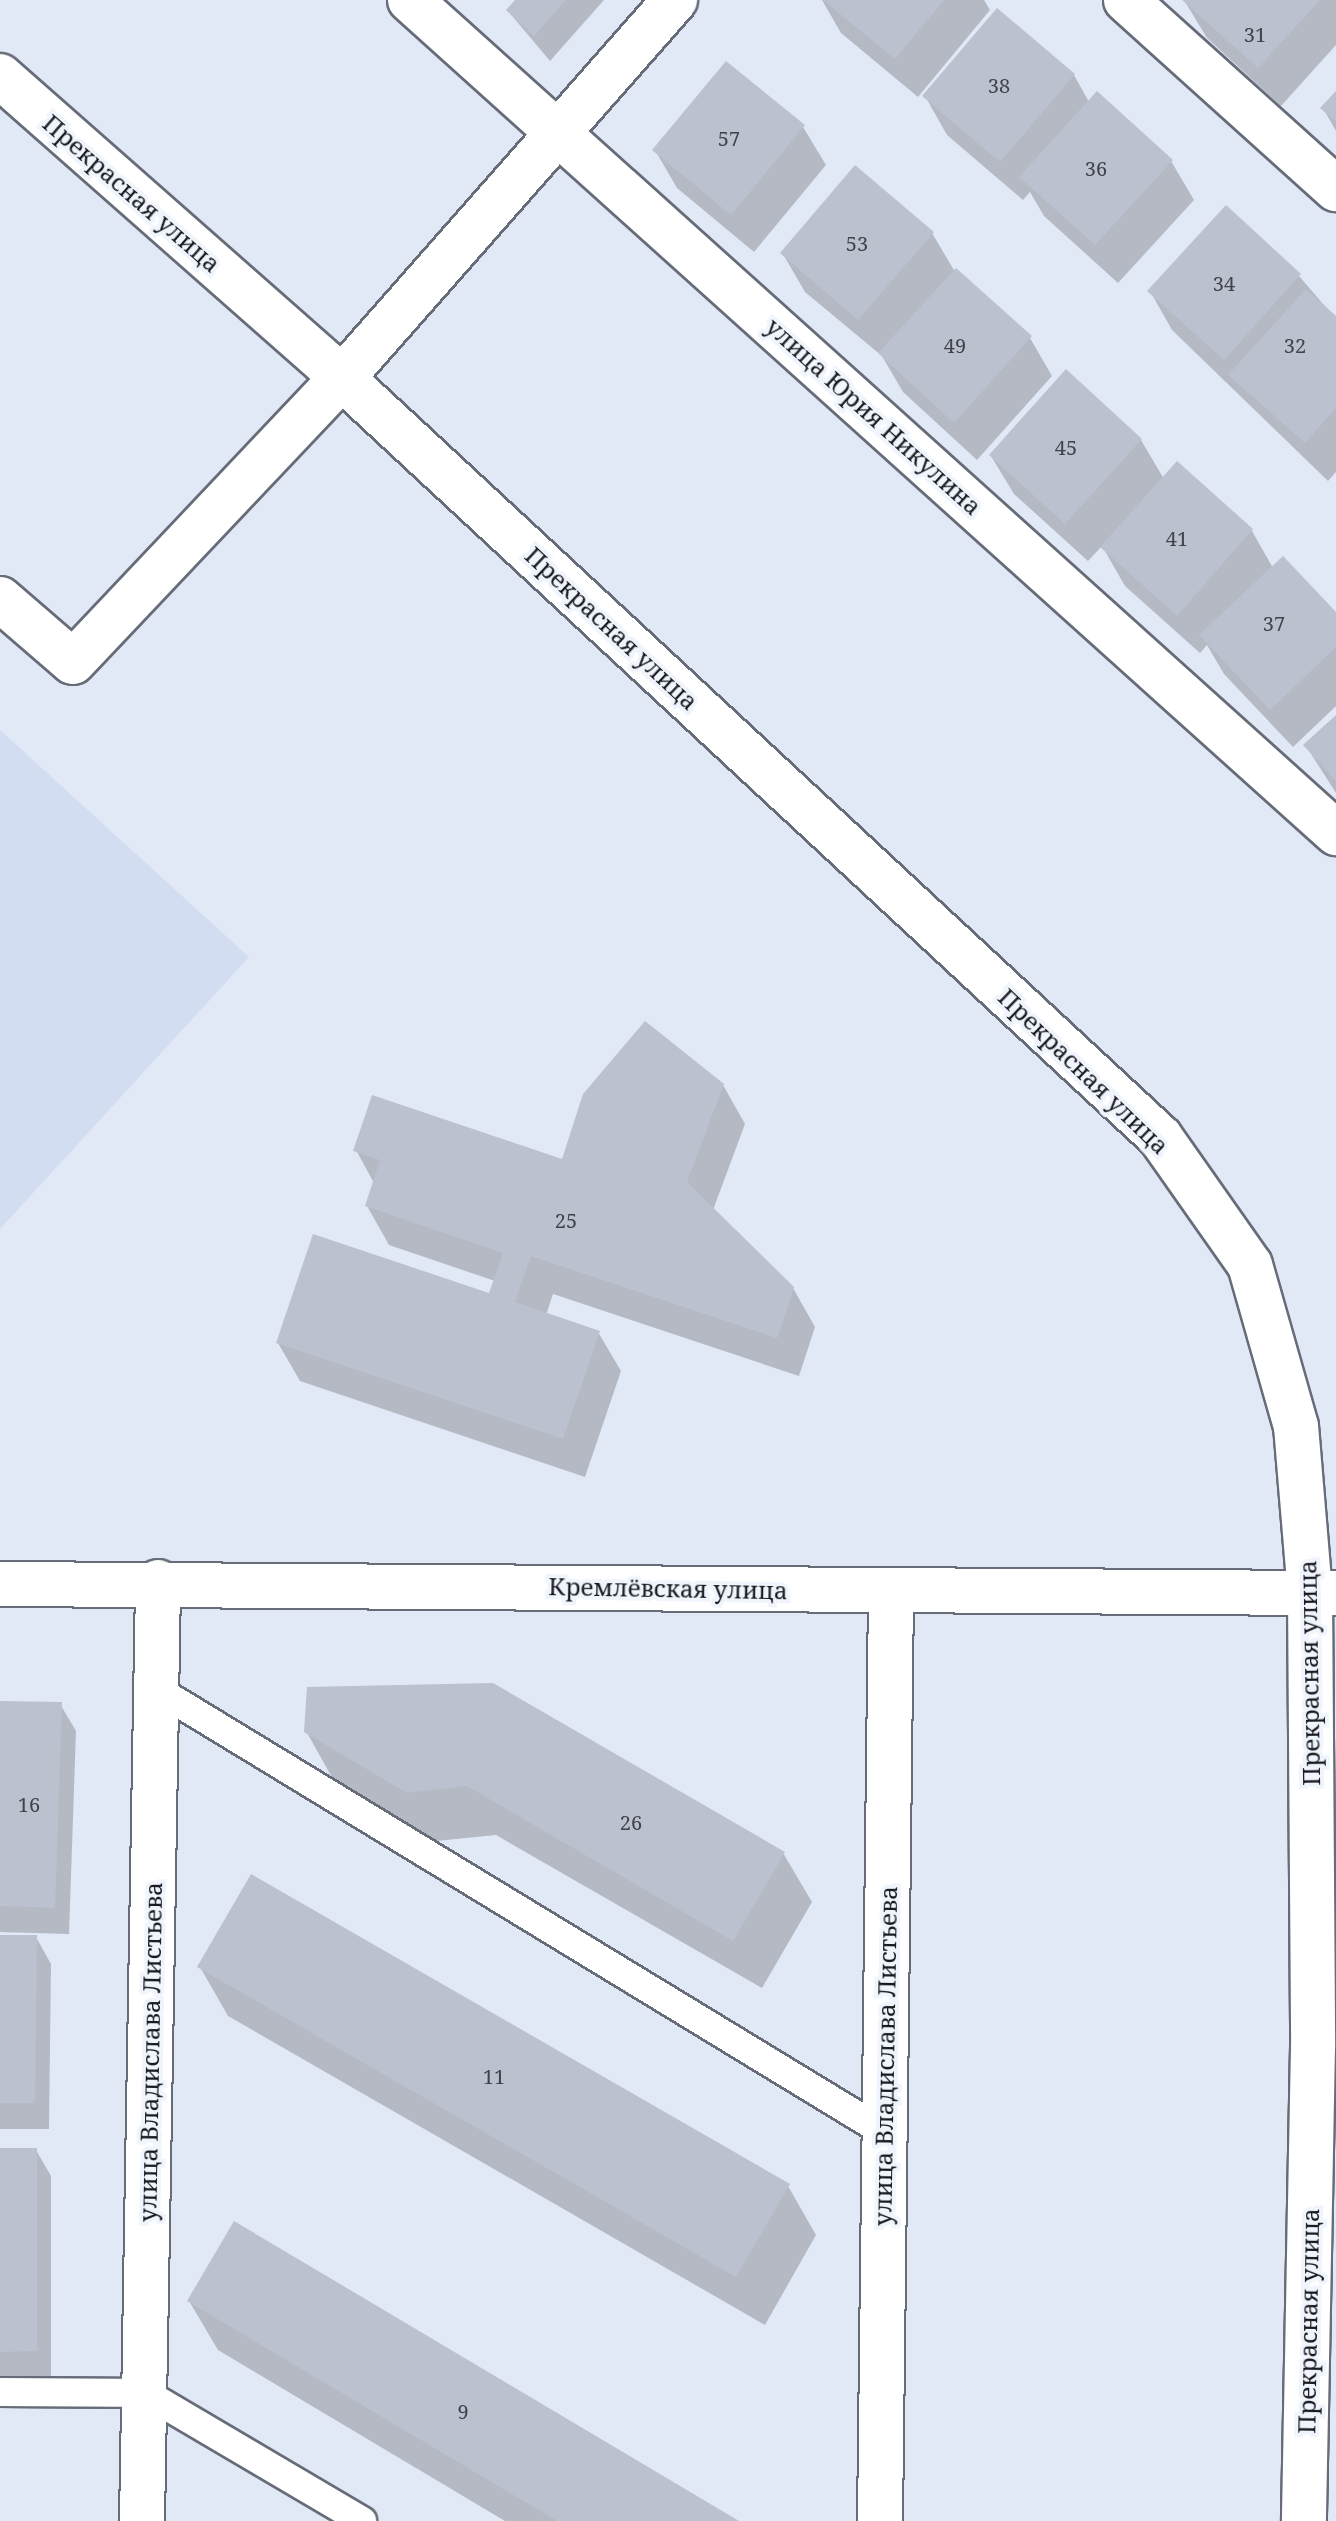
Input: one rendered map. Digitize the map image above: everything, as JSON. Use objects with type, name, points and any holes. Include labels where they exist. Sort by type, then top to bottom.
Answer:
[{"type":"street","name":"улица Юрия Никулина","points":[[410,0],[1336,833]]},
{"type":"street","points":[[0,599],[73,662],[342,378],[675,0]]},
{"type":"street","points":[[1126,0],[1336,189]]},
{"type":"street","name":"Прекрасная улица","points":[[0,76],[342,378],[1160,1137],[1250,1265],[1296,1426],[1323,1593],[1304,2521]]},
{"type":"street","name":"Кремлёвская улица","points":[[0,1584],[158,1582],[1323,1593]]},
{"type":"street","name":"улица Владислава Листьева","points":[[142,2521],[158,1582]]},
{"type":"street","name":"улица Владислава Листьева","points":[[880,2521],[891,1590]]},
{"type":"lane","points":[[156,1689],[884,2132]]},
{"type":"lane","points":[[0,2392],[145,2393],[362,2521]]},
{"type":"shaded area","points":[[0,730],[249,957],[0,1229]]},
{"type":"building","points":[[515,0],[566,0],[534,36],[506,10]]},
{"type":"building","points":[[823,0],[944,0],[895,59]]},
{"type":"building","points":[[1182,0],[1320,0],[1258,68]]},
{"type":"building","points":[[997,8],[1075,74],[1000,162],[922,96]]},
{"type":"building","points":[[726,61],[805,125],[731,215],[652,150]]},
{"type":"building","points":[[1097,91],[1173,160],[1095,245],[1019,177]]},
{"type":"building","points":[[1336,91],[1336,122],[1320,108]]},
{"type":"building","points":[[855,165],[934,232],[858,320],[780,253]]},
{"type":"building","points":[[1226,205],[1301,274],[1224,360],[1147,291]]},
{"type":"building","points":[[956,268],[1032,336],[954,423],[878,353]]},
{"type":"building","points":[[1306,289],[1336,316],[1336,408],[1305,443],[1228,375]]},
{"type":"building","points":[[1066,369],[1142,439],[1065,524],[989,455]]},
{"type":"building","points":[[1177,461],[1253,529],[1177,616],[1100,547]]},
{"type":"building","points":[[1283,556],[1336,612],[1336,647],[1270,710],[1199,635]]},
{"type":"building","points":[[1336,715],[1336,781],[1303,745]]},
{"type":"building","points":[[645,1021],[724,1084],[687,1182],[794,1287],[777,1338],[531,1256],[515,1302],[600,1331],[563,1439],[276,1343],[313,1234],[489,1293],[503,1253],[365,1206],[380,1160],[353,1151],[372,1095],[562,1159],[583,1094]]},
{"type":"building","points":[[493,1683],[785,1852],[733,1941],[467,1786],[407,1793],[304,1732],[307,1687]]},
{"type":"building","points":[[0,1701],[62,1702],[55,1908],[0,1906]]},
{"type":"building","points":[[251,1874],[790,2184],[736,2277],[197,1967]]},
{"type":"building","points":[[0,1935],[37,1935],[35,2103],[0,2103]]},
{"type":"building","points":[[0,2148],[37,2148],[37,2351],[0,2352]]},
{"type":"building","points":[[234,2221],[739,2521],[557,2521],[187,2301]]}]
